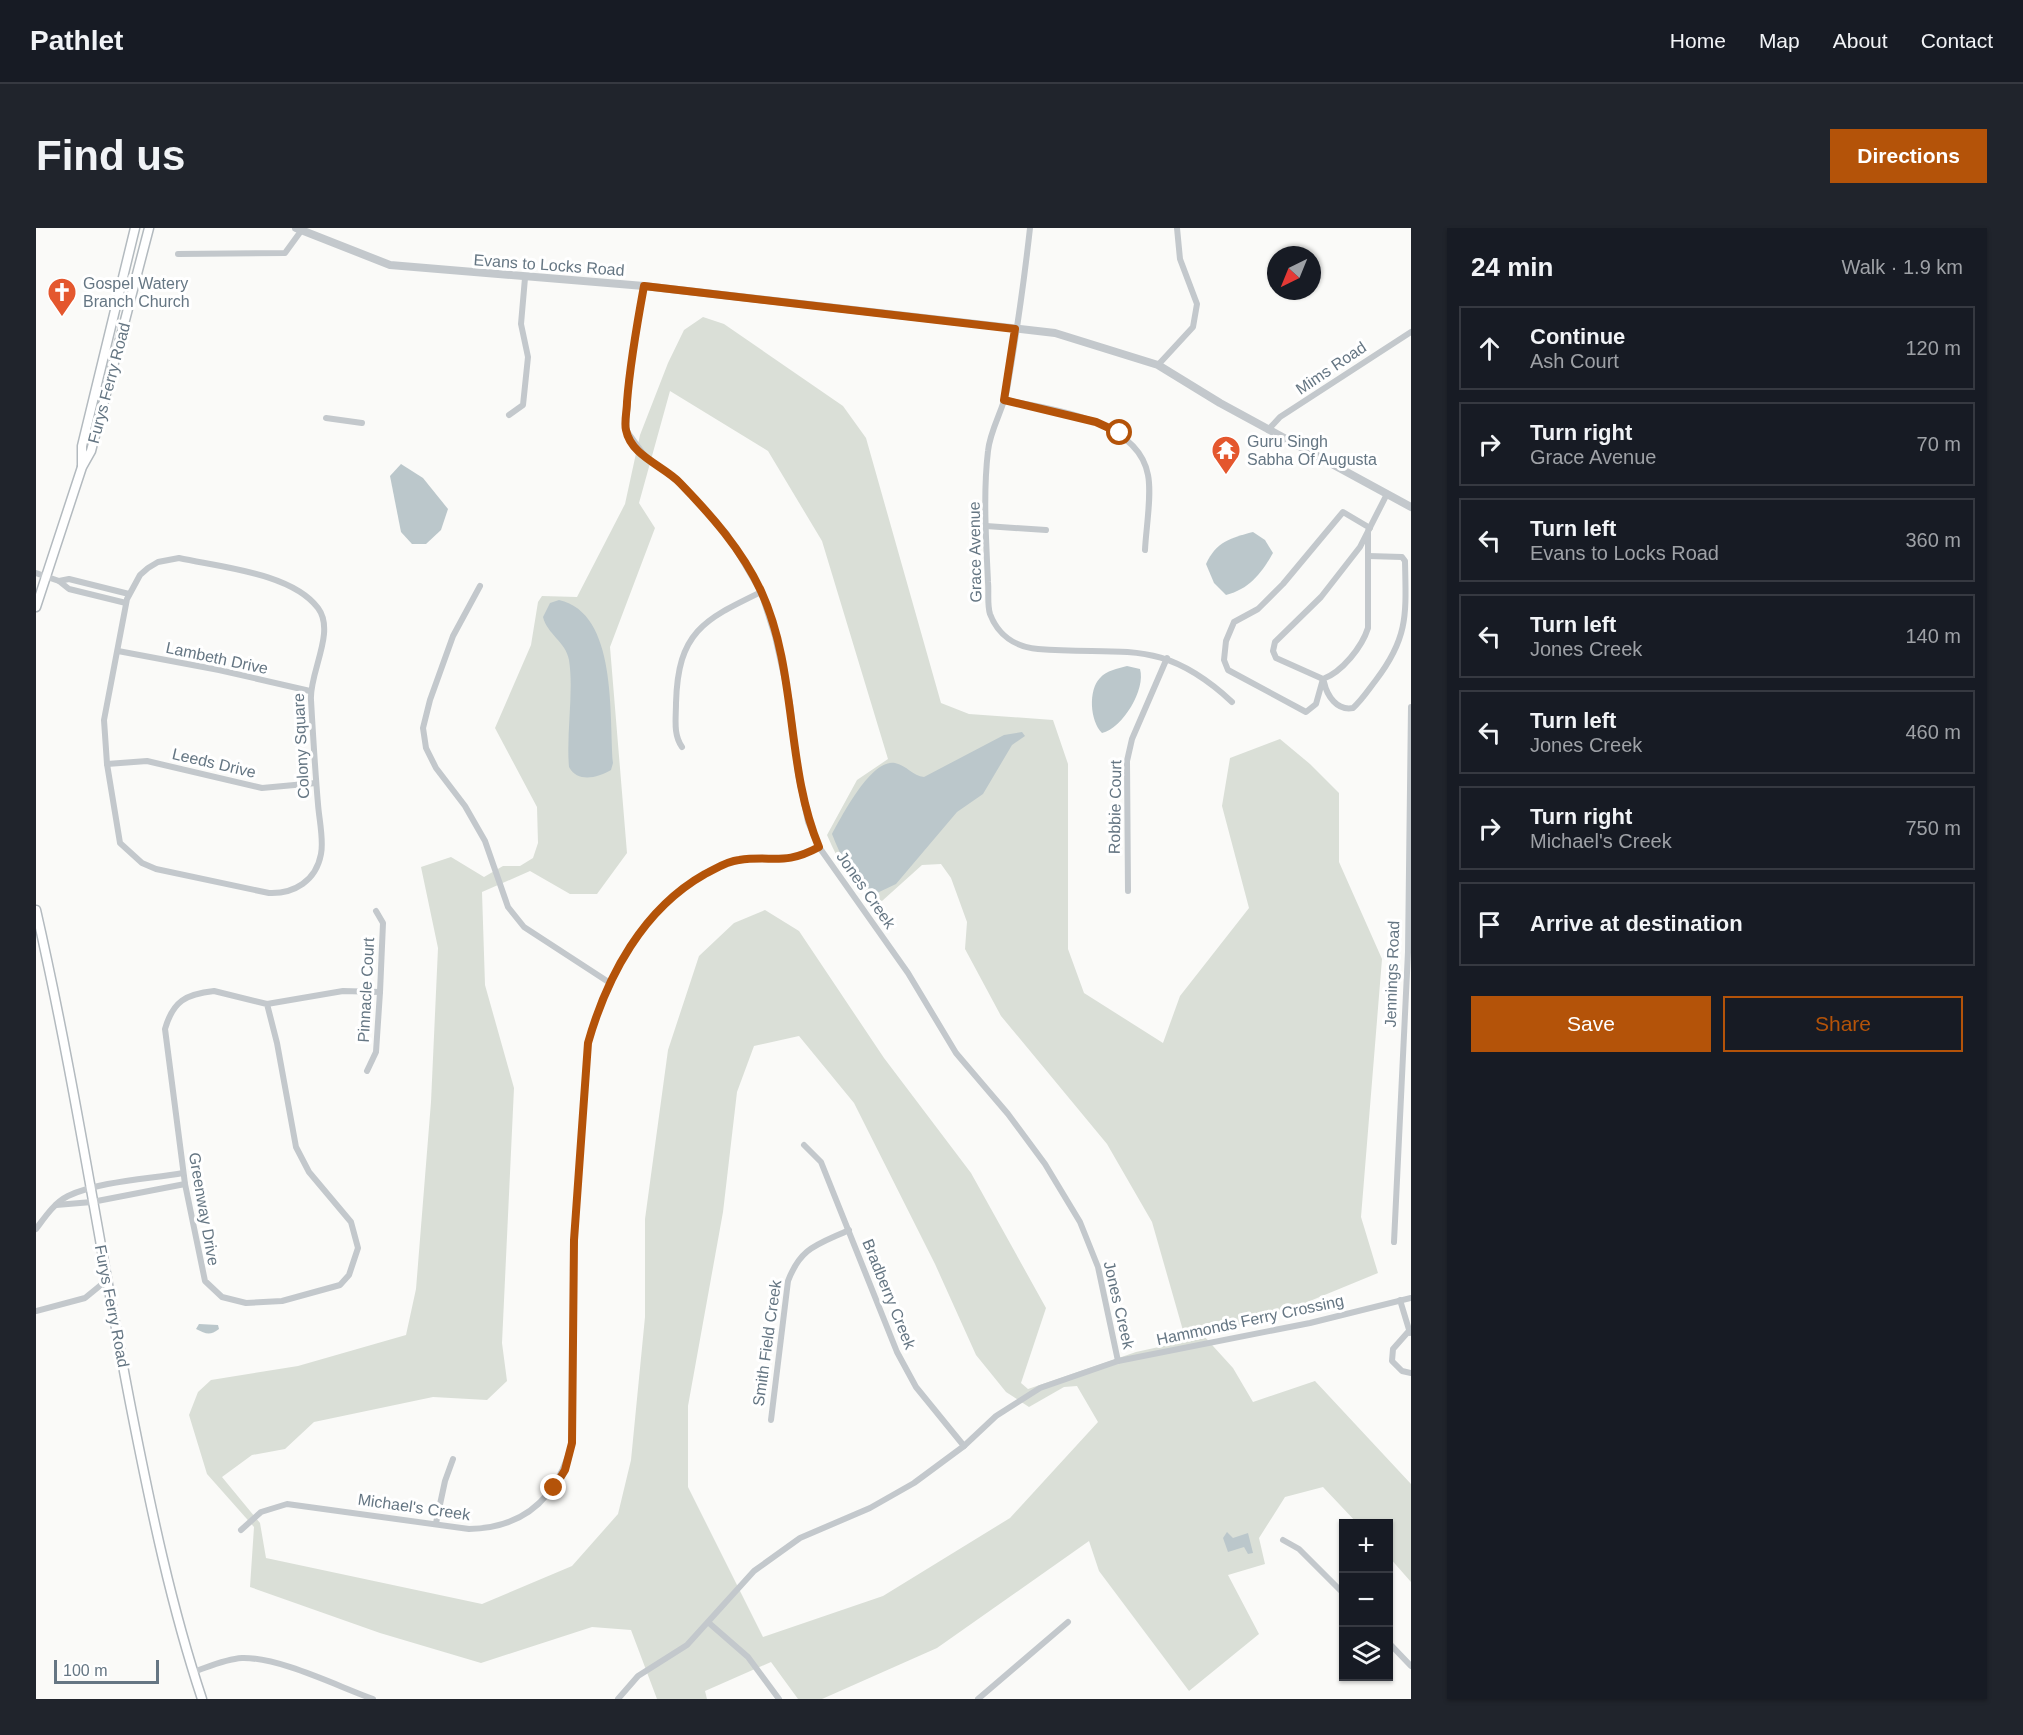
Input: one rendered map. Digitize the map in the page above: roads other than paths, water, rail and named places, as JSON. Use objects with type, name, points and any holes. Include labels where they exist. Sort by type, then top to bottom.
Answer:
[{"type":"main road","name":"Furys Ferry Road","points":[[82,467],[82,447],[135,228]]},
{"type":"main road","name":"Furys Ferry Road","points":[[36,607],[82,467],[92,451],[149,228]]},
{"type":"main road","name":"Furys Ferry Road","points":[[36,910],[56,996],[89,1189],[154,1522],[202,1699]]},
{"type":"street","name":"Grace Avenue","points":[[1030,228],[1004,400],[988,449],[986,526],[990,613],[1004,637],[1020,646],[1037,649],[1122,650],[1167,658],[1209,680],[1232,702]]},
{"type":"street","points":[[1158,365],[1193,327],[1197,304],[1180,259],[1177,228]]},
{"type":"street","name":"Evans to Locks Road","points":[[299,229],[390,265],[525,278],[644,286],[1055,333],[1158,365],[1268,430],[1411,507]]},
{"type":"street","points":[[178,254],[285,254],[299,229]]},
{"type":"street","points":[[509,415],[523,405],[528,357],[521,324],[525,278]]},
{"type":"street","name":"Jones Creek","points":[[644,286],[629,376],[626,430],[647,459],[678,480],[727,534],[761,592],[775,636],[790,704],[798,774],[808,822],[819,847],[908,973],[956,1053],[1008,1114],[1045,1164],[1080,1222],[1098,1267],[1118,1361]]},
{"type":"street","name":"Mims Road","points":[[1268,430],[1280,417],[1411,332]]},
{"type":"street","points":[[1004,400],[1096,422],[1120,433],[1139,452],[1148,475],[1145,550]]},
{"type":"street","points":[[326,418],[363,423]]},
{"type":"street","points":[[1369,530],[1368,628],[1364,639],[1335,675],[1323,679],[1276,658],[1273,651],[1275,642],[1321,597],[1360,547],[1387,494]]},
{"type":"street","points":[[1323,679],[1316,704],[1306,712],[1228,670],[1224,660],[1228,633],[1234,622],[1258,609],[1283,584],[1343,512],[1369,530]]},
{"type":"street","points":[[986,526],[1046,530]]},
{"type":"street","points":[[1323,679],[1330,697],[1337,705],[1343,709],[1353,708],[1391,660],[1401,640],[1405,604],[1405,561],[1402,557],[1368,556]]},
{"type":"street","name":"Colony Square","points":[[179,558],[290,585],[320,610],[324,622],[322,642],[310,691],[322,853],[317,867],[298,888],[284,893],[269,893],[156,869],[142,863],[120,843],[107,764],[104,720],[126,603],[140,575],[148,568],[158,562],[179,558]]},
{"type":"street","points":[[36,573],[59,581],[69,590],[126,603]]},
{"type":"street","points":[[59,581],[69,579],[129,594]]},
{"type":"street","points":[[480,586],[453,636],[430,700],[423,728],[426,748],[436,768],[465,806],[484,841],[507,907],[524,927],[610,983]]},
{"type":"street","points":[[682,747],[675,737],[676,692],[686,647],[713,615],[761,592]]},
{"type":"street","name":"Lambeth Drive","points":[[118,651],[219,670],[310,691]]},
{"type":"street","name":"Robbie Court","points":[[1128,891],[1127,761],[1132,739],[1167,658]]},
{"type":"street","name":"Jennings Road","points":[[1394,1242],[1409,952],[1411,707]]},
{"type":"street","name":"Leeds Drive","points":[[107,764],[147,761],[262,788],[316,783]]},
{"type":"street","name":"Michael's Creek","points":[[241,1530],[261,1512],[287,1504],[469,1528],[490,1528],[520,1516],[540,1503],[565,1470],[572,1443],[574,1240],[588,1043],[597,1011],[639,932],[680,888],[737,860],[799,858],[819,847]]},
{"type":"street","name":"Pinnacle Court","points":[[367,1071],[376,1052],[380,992],[383,923],[376,911]]},
{"type":"street","name":"Greenway Drive","points":[[267,1004],[277,1043],[296,1147],[309,1172],[351,1222],[358,1248],[349,1275],[340,1285],[282,1301],[246,1303],[222,1297],[205,1281],[201,1270],[183,1173],[165,1029],[170,1013],[179,1000],[194,993],[214,991],[267,1004],[343,991],[380,992]]},
{"type":"street","name":"Bradberry Creek","points":[[804,1145],[821,1162],[897,1352],[916,1387],[964,1446]]},
{"type":"street","points":[[36,1229],[66,1196],[89,1189],[183,1173]]},
{"type":"street","points":[[56,1205],[92,1202],[185,1184]]},
{"type":"street","name":"Smith Field Creek","points":[[771,1420],[788,1281],[796,1260],[814,1246],[849,1230]]},
{"type":"street","points":[[36,1311],[85,1298],[107,1280]]},
{"type":"street","name":"Hammonds Ferry Crossing","points":[[618,1699],[638,1676],[687,1646],[754,1571],[800,1538],[870,1508],[914,1483],[964,1446],[996,1416],[1040,1388],[1118,1361],[1310,1323],[1411,1298]]},
{"type":"street","points":[[1400,1300],[1410,1333],[1393,1349],[1392,1360],[1402,1371],[1411,1373]]},
{"type":"street","points":[[436,1523],[444,1481],[453,1459]]},
{"type":"street","points":[[1283,1540],[1299,1549],[1339,1589]]},
{"type":"street","points":[[978,1699],[1068,1622]]},
{"type":"street","points":[[709,1623],[748,1657],[779,1699]]},
{"type":"street","points":[[1393,1646],[1411,1666]]},
{"type":"street","points":[[193,1672],[239,1658],[253,1659],[273,1663],[373,1699]]},
{"type":"place","name":"Gospel Watery Branch Church","points":[[62,318]]},
{"type":"place","name":"Guru Singh Sabha Of Augusta","points":[[1226,476]]}]
